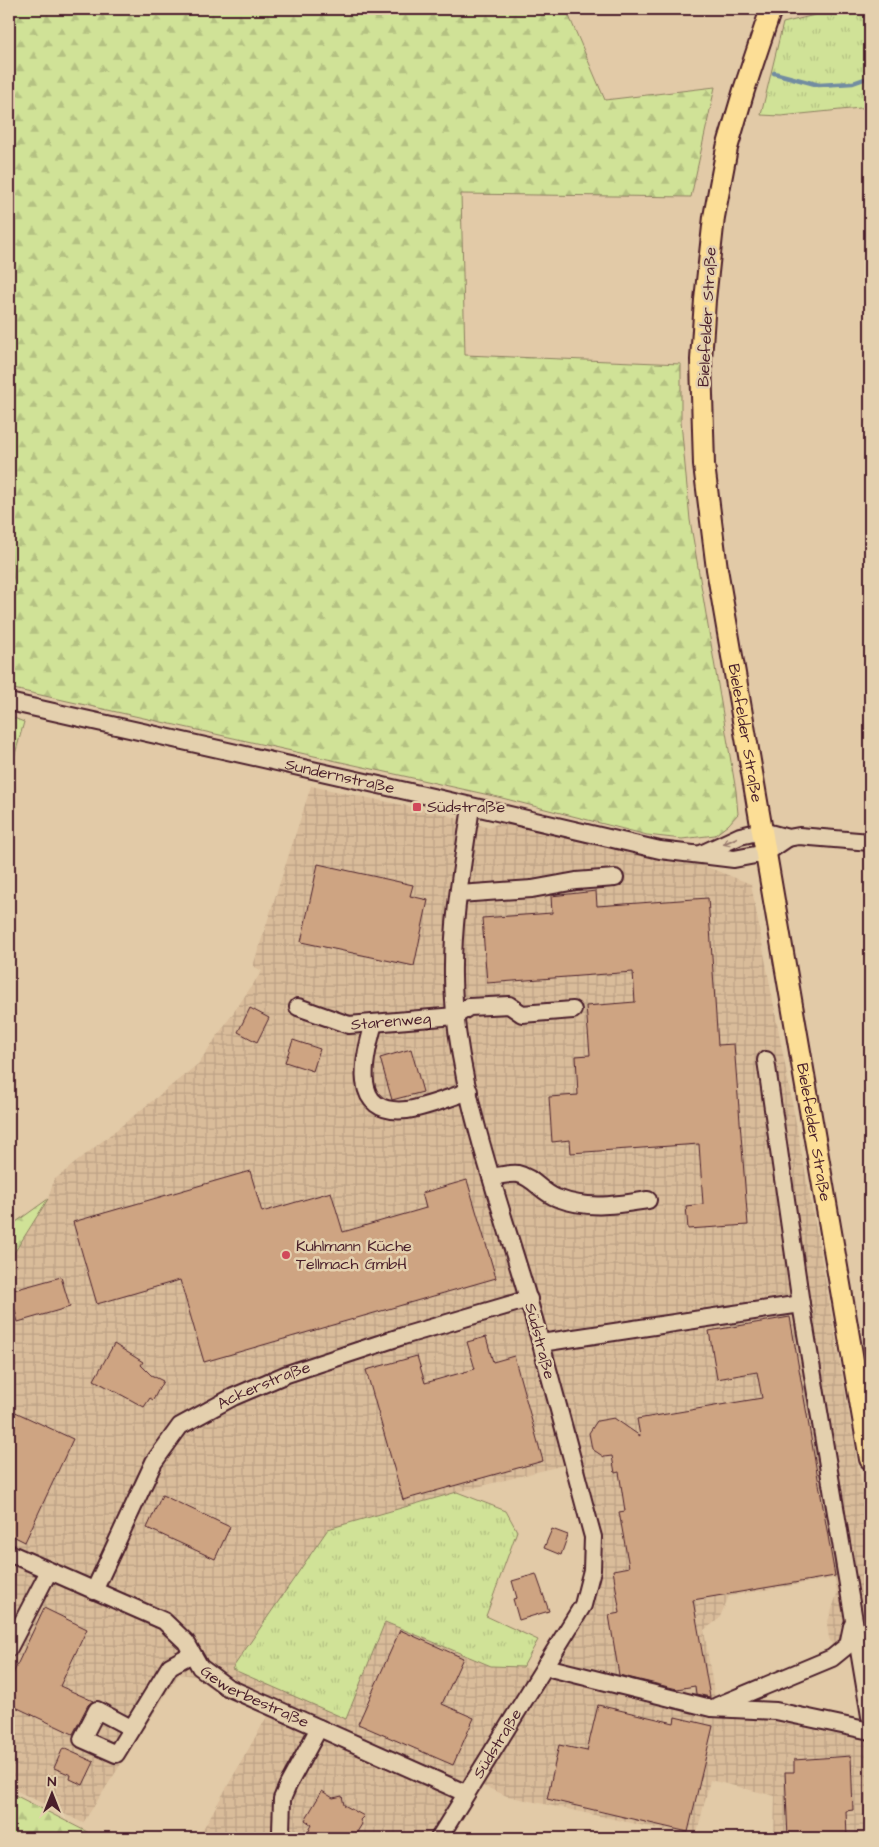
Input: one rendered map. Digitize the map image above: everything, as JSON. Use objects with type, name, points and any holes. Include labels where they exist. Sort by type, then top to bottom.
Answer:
[{"type":"main road","name":"Bielefelder Straße","points":[[771,9],[744,90],[725,158],[714,216],[701,360],[704,465],[716,569],[870,1459]]},
{"type":"street","name":"Sundernstraße","points":[[9,702],[660,850],[734,859],[766,853]]},
{"type":"street","name":"Südstraße","points":[[439,1838],[465,1793],[583,1605],[592,1570],[593,1537],[541,1343],[480,1141],[461,1058],[455,1016],[453,976],[459,894],[472,807]]},
{"type":"street","points":[[701,854],[740,836],[762,831],[788,838]]},
{"type":"street","points":[[766,853],[788,838],[799,836],[870,842]]},
{"type":"street","points":[[459,894],[532,889],[576,881],[615,878]]},
{"type":"street","name":"Starenweg","points":[[298,1007],[349,1025],[455,1016],[469,1007],[509,1005],[522,1014],[573,1010]]},
{"type":"street","points":[[374,1023],[365,1063],[365,1084],[369,1098],[377,1106],[389,1110],[408,1110],[469,1091]]},
{"type":"street","points":[[766,1060],[801,1304],[870,1716]]},
{"type":"street","points":[[491,1176],[518,1174],[531,1180],[550,1196],[575,1204],[605,1207],[648,1200]]},
{"type":"street","name":"Ackerstraße","points":[[94,1591],[154,1462],[180,1426],[233,1397],[287,1374],[403,1336],[528,1299]]},
{"type":"street","points":[[541,1343],[801,1304]]},
{"type":"street","name":"Gewerbestraße","points":[[9,1553],[164,1621],[186,1642],[200,1667],[228,1687],[465,1793]]},
{"type":"street","points":[[9,1648],[50,1571]]},
{"type":"street","points":[[711,1708],[832,1658],[848,1645],[853,1621]]},
{"type":"street","points":[[131,1728],[170,1666],[192,1654]]},
{"type":"street","points":[[546,1664],[554,1669],[711,1708],[776,1711],[870,1731]]},
{"type":"street","points":[[281,1831],[282,1800],[288,1785],[319,1728]]},
{"type":"shaded area","points":[[311,786],[436,812],[489,828],[498,823],[702,865],[751,884],[821,1256],[870,1533],[870,1838],[774,1838],[775,1796],[710,1780],[696,1837],[507,1796],[483,1786],[449,1838],[198,1838],[269,1713],[212,1689],[195,1676],[179,1674],[83,1823],[9,1787],[9,1261],[48,1199],[54,1180],[198,1064],[262,971],[253,966]],"holes":[[[580,1461],[601,1549],[600,1575],[591,1600],[567,1651],[552,1676],[523,1667],[491,1666],[385,1622],[328,1529],[457,1492]],[[835,1578],[837,1594],[827,1624],[829,1638],[833,1647],[853,1657],[863,1714],[857,1723],[715,1699],[704,1630],[719,1619],[729,1596]]]},
{"type":"green space","points":[[9,9],[566,9],[605,100],[715,87],[691,197],[461,194],[465,355],[681,364],[681,422],[690,520],[736,791],[738,814],[728,825],[715,835],[682,839],[647,835],[498,797],[9,688],[9,595],[13,578],[9,520]]},
{"type":"green space","points":[[838,9],[870,9],[870,107],[781,116],[761,115],[783,23]]},
{"type":"green space","points":[[9,716],[24,722],[12,765],[13,808],[9,807]]},
{"type":"green space","points":[[48,1199],[9,1261],[9,1227]]},
{"type":"green space","points":[[457,1492],[506,1511],[517,1531],[486,1616],[538,1640],[523,1667],[491,1666],[385,1622],[346,1719],[232,1669],[328,1529]]},
{"type":"green space","points":[[9,1792],[99,1838],[14,1838],[9,1835]]},
{"type":"building","points":[[318,864],[413,885],[410,896],[428,900],[414,966],[301,942]]},
{"type":"building","points":[[596,891],[597,906],[708,898],[718,1045],[734,1044],[748,1225],[688,1229],[686,1206],[703,1204],[699,1144],[571,1153],[570,1140],[552,1142],[549,1097],[578,1095],[576,1056],[590,1055],[586,1006],[635,1002],[633,972],[487,983],[482,918],[552,913],[551,896]]},
{"type":"building","points":[[250,1008],[269,1018],[257,1042],[238,1032]]},
{"type":"building","points":[[293,1040],[320,1049],[313,1071],[285,1062]]},
{"type":"building","points":[[411,1049],[423,1092],[392,1100],[380,1058]]},
{"type":"building","name":"Kuhlmann Küche Tellmach GmbH","points":[[250,1171],[262,1212],[331,1192],[343,1232],[426,1208],[422,1193],[467,1180],[496,1278],[204,1362],[180,1280],[97,1304],[73,1222]]},
{"type":"building","points":[[61,1277],[70,1307],[18,1322],[10,1291]]},
{"type":"building","points":[[790,1317],[835,1576],[693,1600],[710,1697],[696,1694],[695,1686],[677,1689],[619,1675],[609,1615],[620,1613],[613,1570],[629,1567],[619,1512],[625,1511],[619,1472],[615,1473],[612,1456],[604,1457],[592,1449],[589,1433],[597,1421],[614,1418],[640,1436],[637,1419],[762,1398],[757,1372],[717,1379],[709,1331]]},
{"type":"building","points":[[486,1337],[493,1362],[514,1356],[543,1461],[403,1500],[366,1370],[417,1356],[425,1383],[475,1369],[467,1342]]},
{"type":"building","points":[[114,1344],[143,1362],[141,1365],[151,1375],[163,1381],[153,1400],[150,1398],[144,1407],[94,1380]]},
{"type":"building","points":[[9,1409],[73,1439],[25,1542],[9,1534]]},
{"type":"building","points":[[162,1495],[230,1527],[215,1559],[147,1528]]},
{"type":"building","points":[[552,1529],[568,1535],[561,1555],[544,1548]]},
{"type":"building","points":[[536,1574],[549,1611],[519,1620],[513,1599],[517,1598],[512,1581]]},
{"type":"building","points":[[44,1608],[87,1629],[60,1686],[93,1701],[88,1705],[73,1734],[9,1704],[9,1682]]},
{"type":"building","points":[[400,1630],[463,1658],[442,1704],[474,1718],[453,1765],[358,1724]]},
{"type":"building","points":[[598,1705],[674,1723],[675,1717],[713,1726],[688,1832],[547,1799],[559,1745],[587,1751]]},
{"type":"building","points":[[63,1748],[94,1762],[83,1785],[70,1779],[71,1775],[54,1768]]},
{"type":"building","points":[[851,1756],[853,1810],[846,1811],[847,1838],[788,1838],[785,1772],[794,1772],[794,1760]]},
{"type":"building","points":[[322,1791],[333,1798],[342,1796],[344,1805],[364,1816],[360,1820],[362,1824],[354,1837],[305,1838],[312,1825],[305,1820]]},
{"type":"waterway","points":[[774,73],[819,85],[853,83],[870,77]]},
{"type":"place","name":"Südstraße","points":[[417,807]]},
{"type":"place","name":"Kuhlmann Küche Tellmach GmbH","points":[[286,1255]]}]
